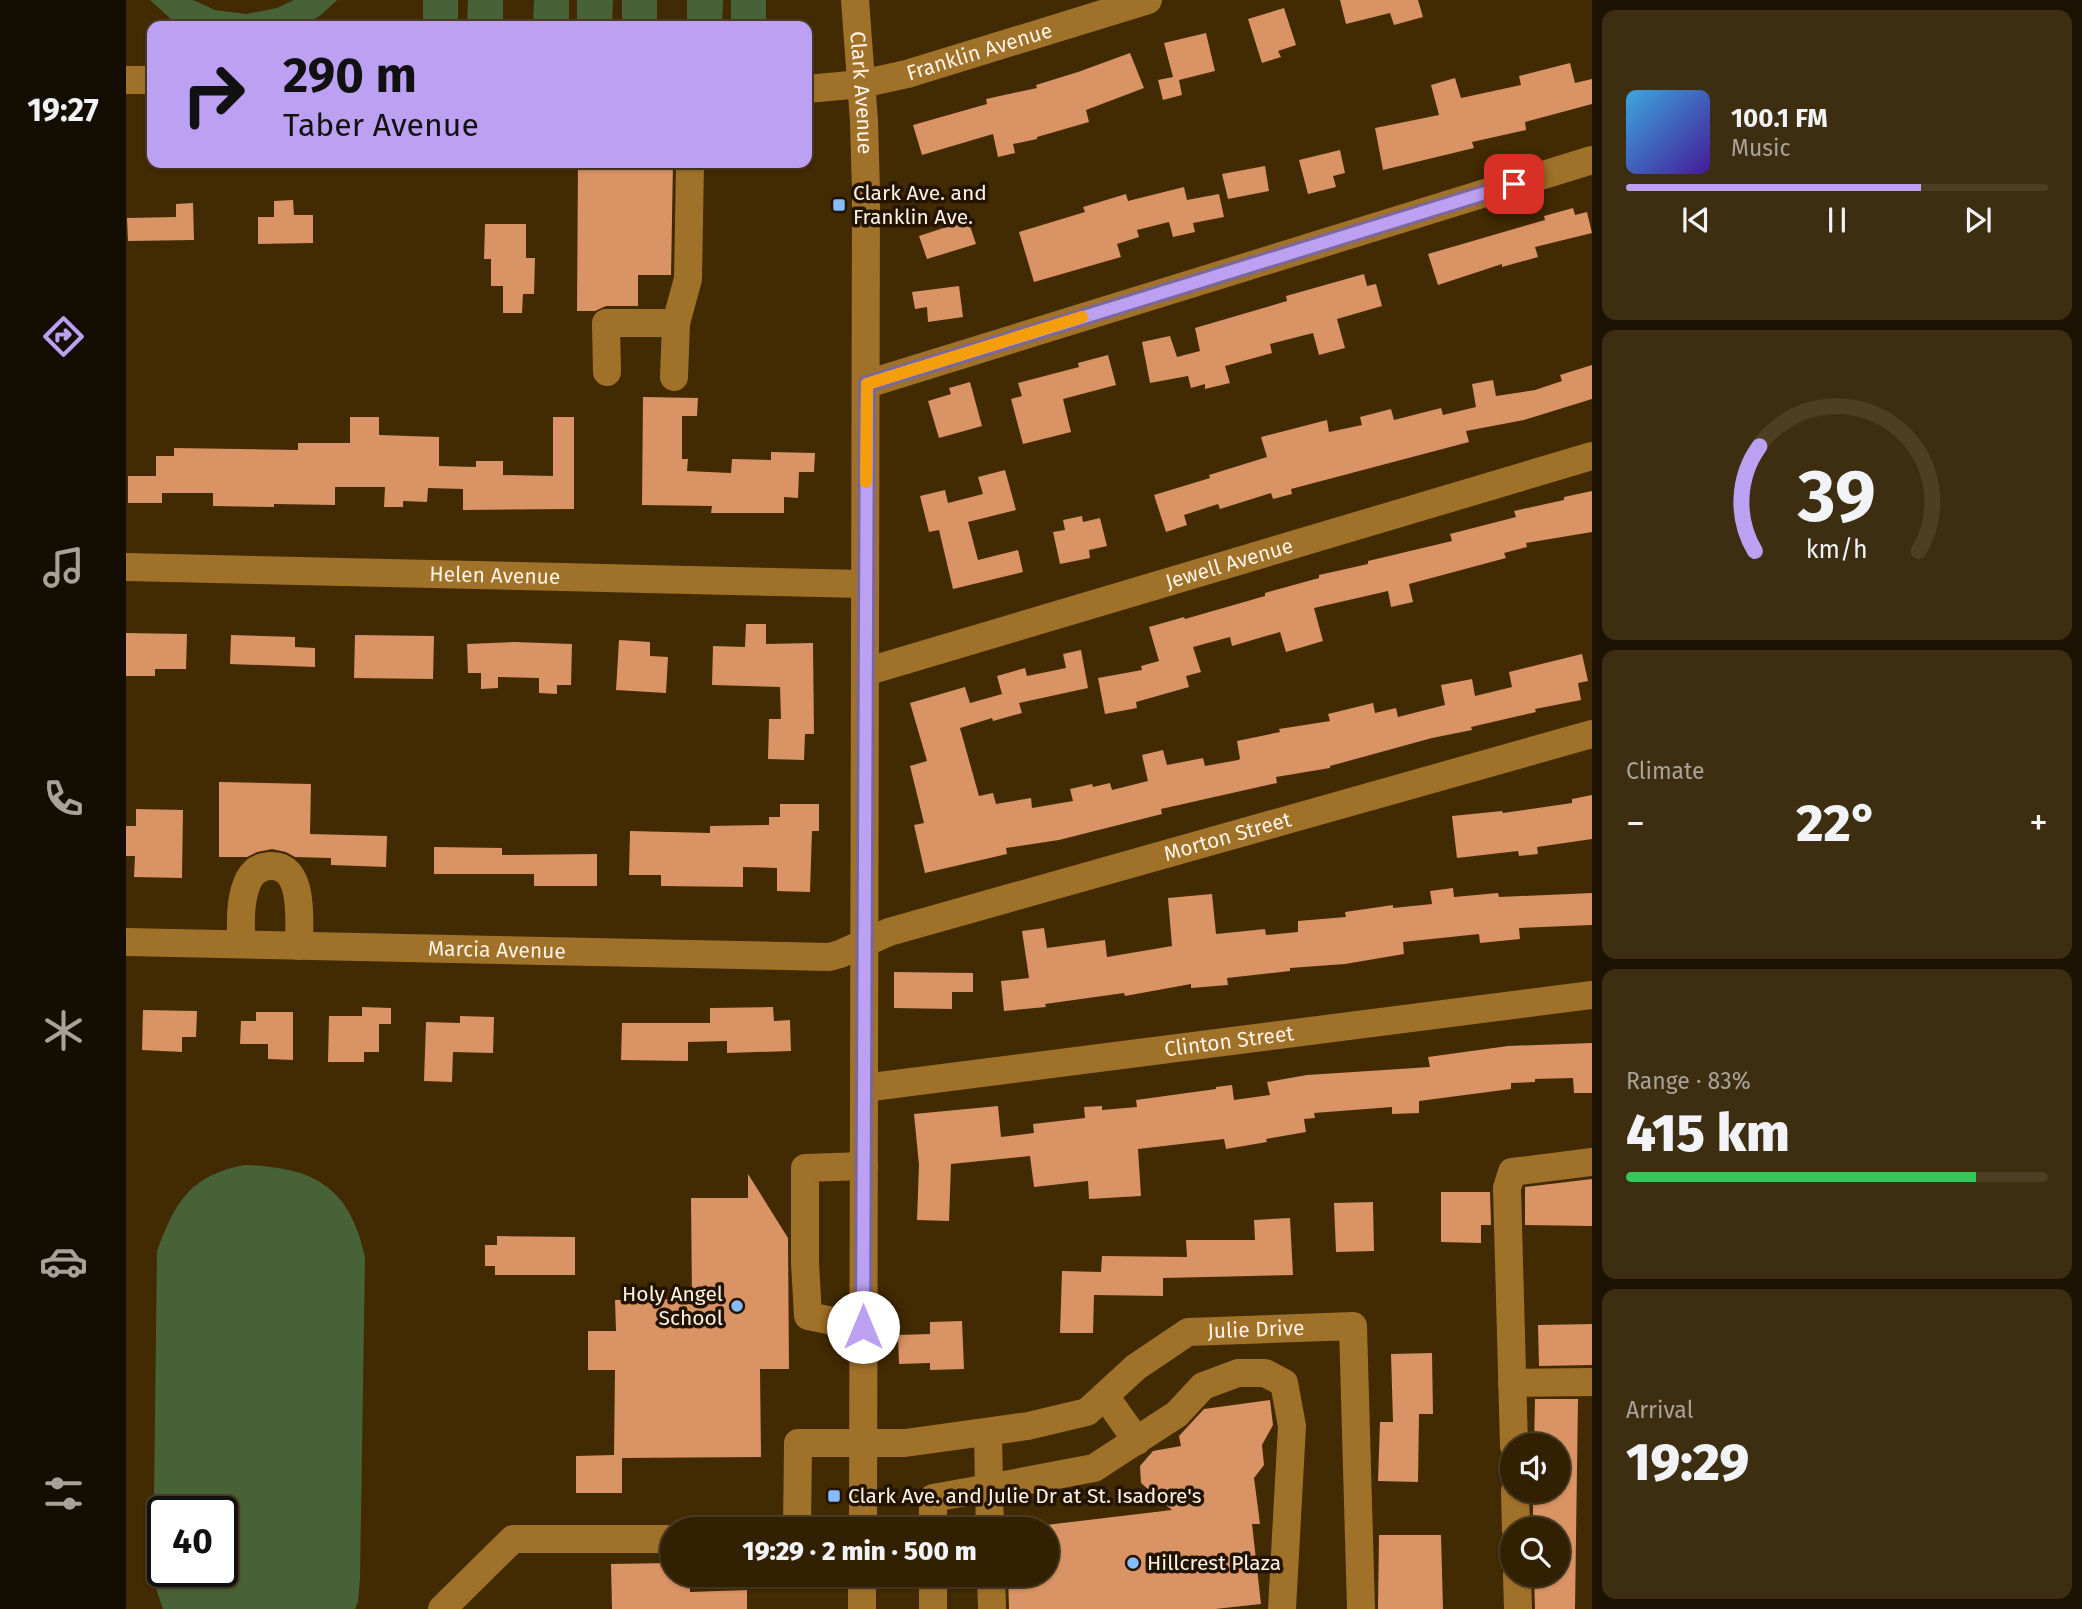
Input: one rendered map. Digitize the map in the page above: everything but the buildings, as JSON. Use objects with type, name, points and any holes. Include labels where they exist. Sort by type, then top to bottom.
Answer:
[{"type":"street","name":"Clark Avenue","points":[[855,0],[866,192],[863,1517]]},
{"type":"street","name":"Franklin Avenue","points":[[812,88],[907,74],[1148,0]]},
{"type":"street","points":[[126,80],[147,80]]},
{"type":"street","points":[[867,384],[1592,160]]},
{"type":"street","points":[[674,377],[676,323],[688,279],[690,168]]},
{"type":"street","points":[[607,372],[606,323],[676,323]]},
{"type":"street","name":"Jewell Avenue","points":[[865,672],[1592,456]]},
{"type":"street","name":"Helen Avenue","points":[[126,567],[865,584]]},
{"type":"street","name":"Morton Street","points":[[864,943],[889,932],[1592,734]]},
{"type":"street","points":[[241,944],[242,906],[248,880],[254,871],[265,866],[277,866],[288,871],[294,882],[300,911],[299,946]]},
{"type":"street","name":"Marcia Avenue","points":[[126,942],[819,957],[840,954],[864,943]]},
{"type":"street","name":"Clinton Street","points":[[864,1088],[1592,995]]},
{"type":"street","points":[[1514,1433],[1507,1188],[1512,1172],[1592,1162]]},
{"type":"street","points":[[863,1327],[808,1316],[805,1168],[864,1166]]},
{"type":"street","name":"Julie Drive","points":[[797,1517],[799,1443],[905,1443],[1028,1426],[1087,1412],[1136,1367],[1188,1332],[1353,1326],[1361,1609]]},
{"type":"street","points":[[933,1517],[933,1497],[1094,1468],[1177,1413],[1203,1387],[1238,1373],[1265,1373],[1284,1383],[1292,1426],[1282,1609]]},
{"type":"street","points":[[1512,1383],[1592,1382]]},
{"type":"street","points":[[1105,1396],[1137,1441]]},
{"type":"street","points":[[988,1432],[990,1517]]},
{"type":"street","points":[[442,1609],[513,1539],[660,1539]]},
{"type":"street","points":[[862,1587],[862,1609]]},
{"type":"street","points":[[933,1587],[933,1609]]},
{"type":"street","points":[[991,1587],[992,1609]]},
{"type":"street","points":[[1517,1587],[1518,1609]]},
{"type":"green space","points":[[150,0],[193,0],[215,10],[246,14],[277,8],[294,0],[337,0],[311,21],[171,19]]},
{"type":"green space","points":[[423,0],[458,0],[458,21],[423,21]]},
{"type":"green space","points":[[468,0],[503,0],[503,21],[467,21]]},
{"type":"green space","points":[[534,0],[569,0],[569,21],[533,21]]},
{"type":"green space","points":[[577,0],[613,0],[612,21],[577,21]]},
{"type":"green space","points":[[622,0],[657,0],[657,21],[622,21]]},
{"type":"green space","points":[[687,0],[723,0],[722,21],[687,21]]},
{"type":"green space","points":[[731,0],[766,0],[766,21],[731,21]]},
{"type":"green space","points":[[245,1165],[290,1170],[309,1176],[338,1197],[358,1233],[365,1257],[360,1578],[355,1609],[163,1609],[155,1587],[238,1587],[238,1496],[154,1496],[157,1251],[178,1205],[187,1193],[211,1176]]},
{"type":"slow traffic","points":[[866,482],[867,384],[1082,317]]},
{"type":"place","name":"Clark Ave. and Franklin Ave.","points":[[839,205]]},
{"type":"place","name":"Holy Angel School","points":[[737,1306]]},
{"type":"place","name":"Clark Ave. and Julie Dr at St. Isadore's","points":[[834,1496]]},
{"type":"place","name":"Hillcrest Plaza","points":[[1133,1563]]},
{"type":"route","points":[[863,1327],[867,384],[1514,184]]}]
